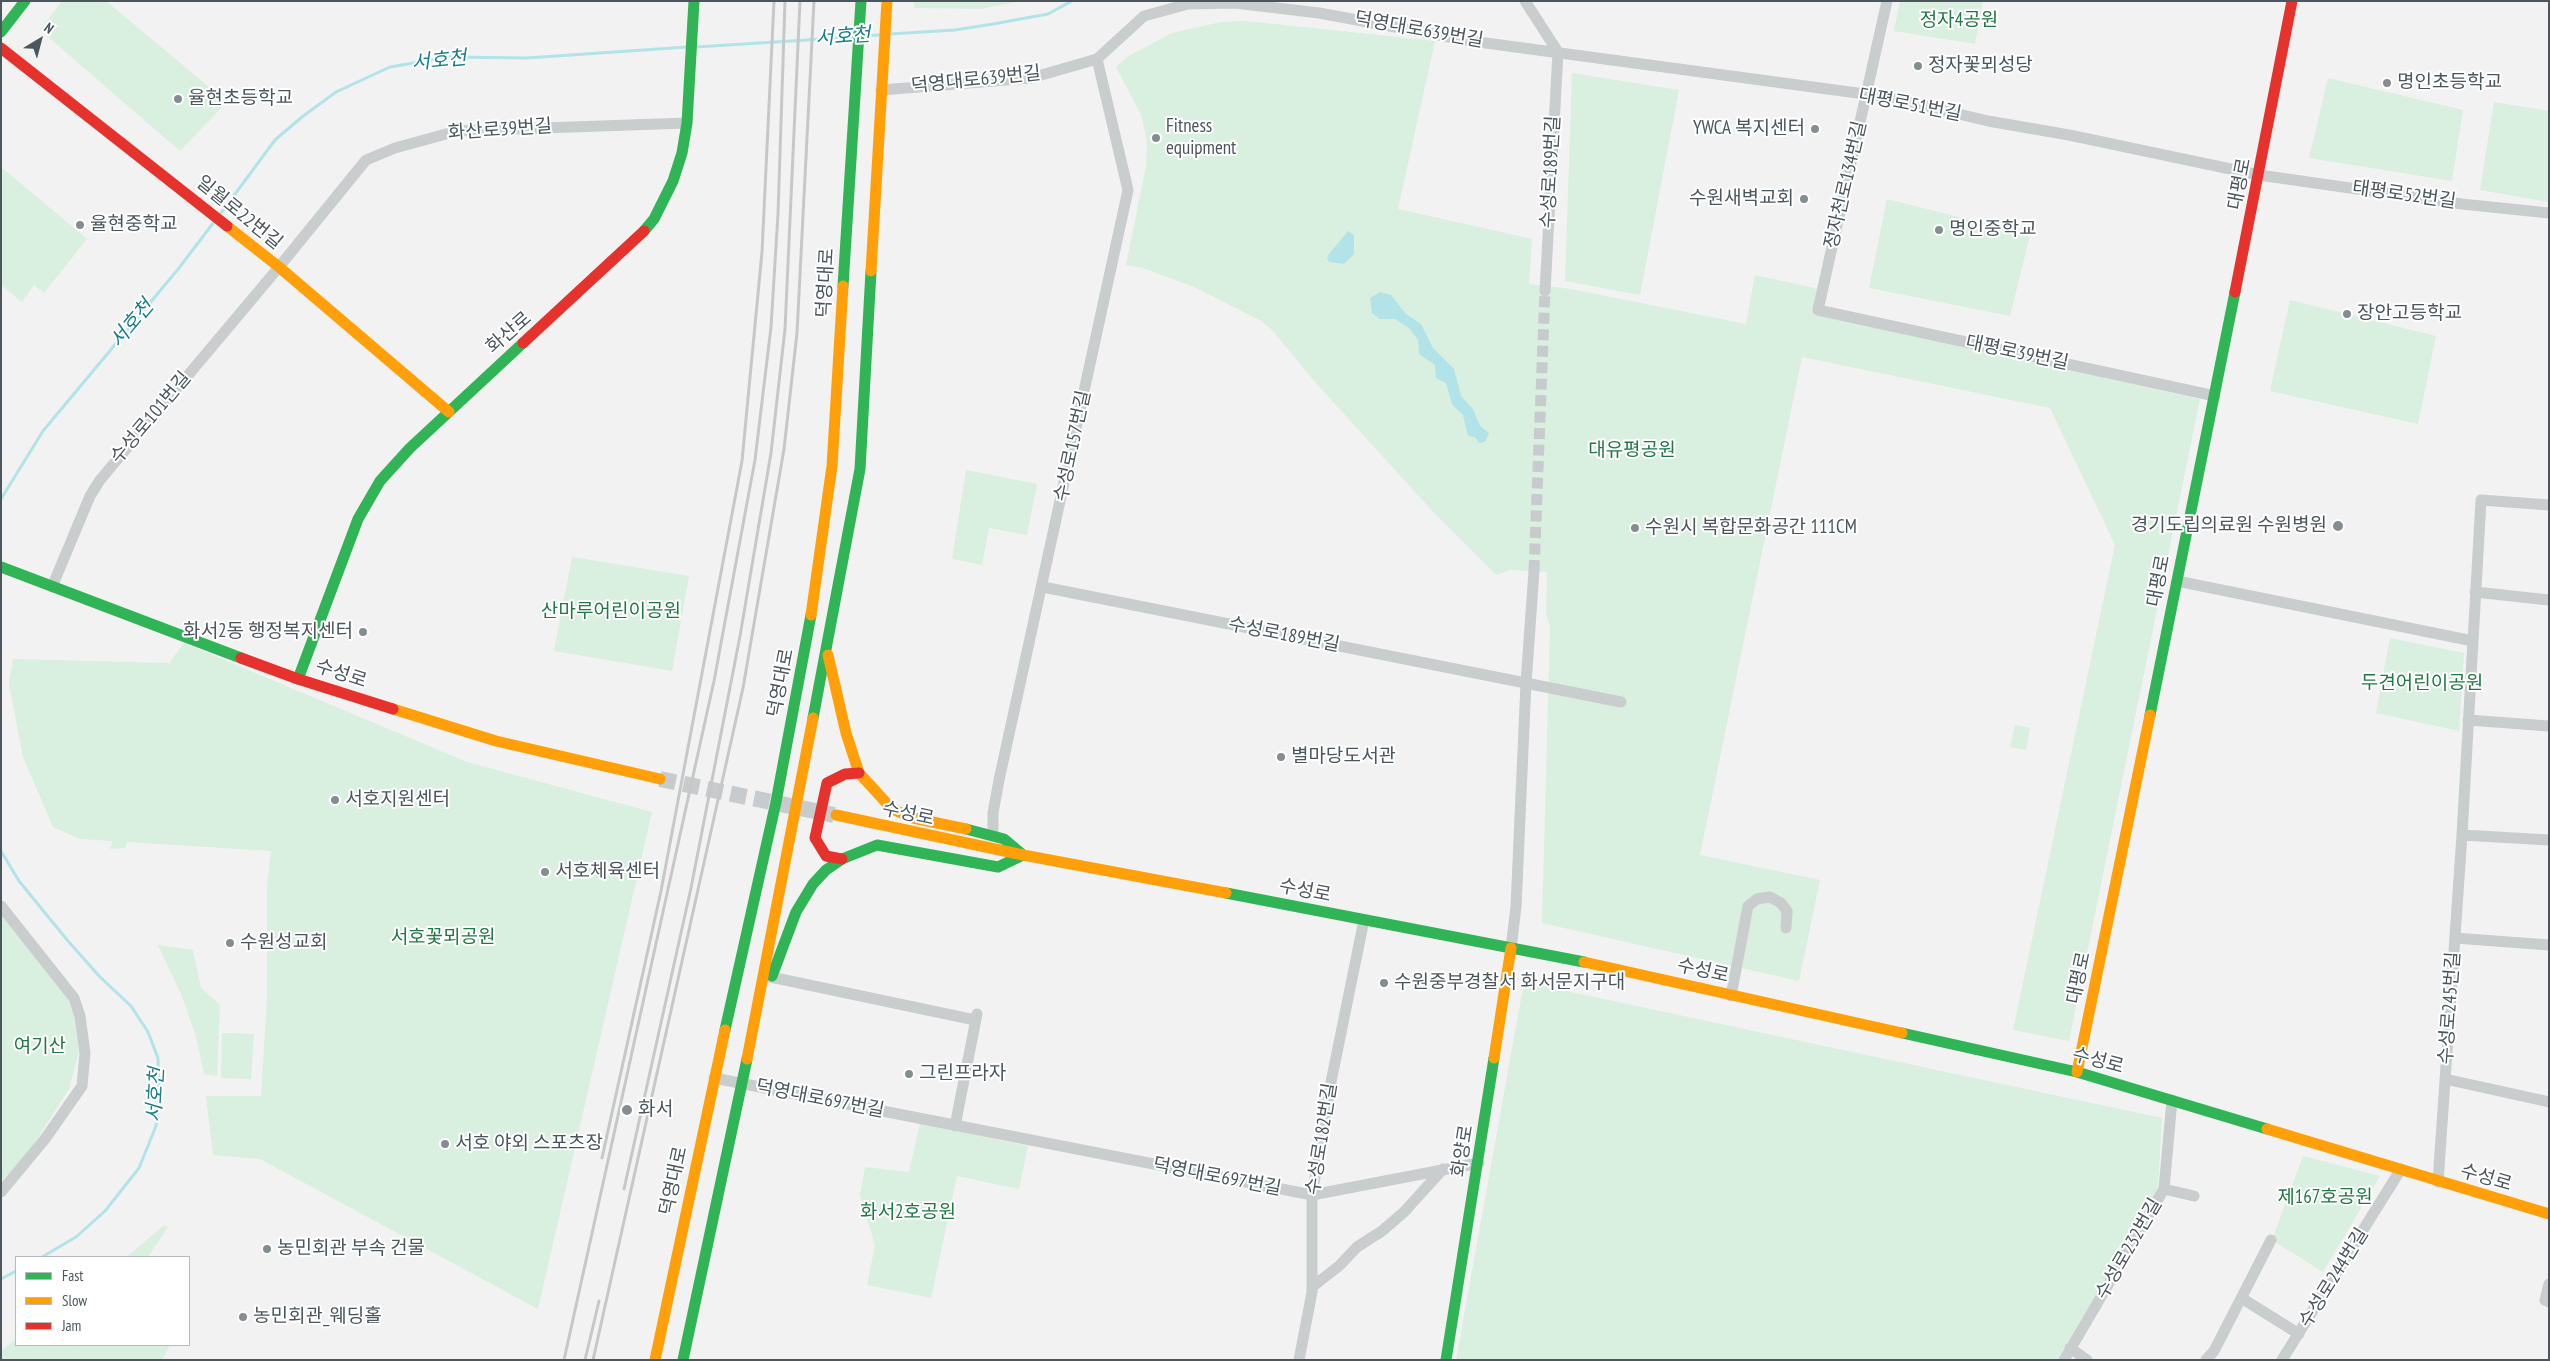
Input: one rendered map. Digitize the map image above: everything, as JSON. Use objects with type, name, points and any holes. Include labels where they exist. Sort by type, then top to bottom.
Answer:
[{"type":"main road","points":[[1,32],[25,1]]},
{"type":"main road","name":"화산로","points":[[298,679],[352,535],[369,498],[393,465],[641,235],[654,219],[674,181],[687,123],[694,1]]},
{"type":"main road","name":"덕영대로","points":[[655,1360],[714,1078],[780,783],[805,654],[832,466],[861,1]]},
{"type":"main road","name":"덕영대로","points":[[768,977],[826,648],[860,469],[881,86],[888,1]]},
{"type":"main road","name":"대평로","points":[[2077,1072],[2215,396],[2291,4]]},
{"type":"main road","name":"일월로22번길","points":[[1,48],[279,267],[449,412]]},
{"type":"main road","name":"수성로","points":[[1,568],[298,679],[496,742],[660,779]]},
{"type":"main road","points":[[683,1360],[759,1003],[796,912],[813,884],[826,870],[842,859],[877,845],[998,866],[1008,864],[1023,855],[1004,839],[993,835],[913,818],[892,808],[876,794],[859,773],[846,733],[826,648]]},
{"type":"main road","points":[[842,859],[826,856],[815,838],[827,783],[845,774],[859,773]]},
{"type":"main road","name":"수성로","points":[[836,815],[1023,855],[1511,948],[2077,1072],[2549,1214]]},
{"type":"main road","name":"화양로","points":[[1446,1360],[1479,1163],[1511,948]]},
{"type":"street","points":[[1525,1],[1558,52]]},
{"type":"street","name":"정자천로134번길","points":[[1818,310],[1887,1]]},
{"type":"street","name":"덕영대로639번길","points":[[881,86],[1031,78],[1098,59],[1144,16],[1188,4],[1235,3],[1310,11],[1471,41],[1558,52]]},
{"type":"street","name":"대평로51번길","points":[[1558,52],[1762,79],[1867,96],[1887,97],[1988,121],[2069,135],[2259,175]]},
{"type":"street","name":"수성로189번길","points":[[1545,291],[1558,52]]},
{"type":"street","name":"수성로157번길","points":[[993,835],[993,813],[996,797],[1128,190],[1098,59]]},
{"type":"street","name":"화산로39번길","points":[[279,267],[359,166],[373,156],[395,148],[457,131],[687,123]]},
{"type":"street","name":"태평로52번길","points":[[2259,175],[2462,204],[2549,213]]},
{"type":"street","name":"수성로101번길","points":[[52,587],[95,488],[279,267]]},
{"type":"street","name":"대평로39번길","points":[[1818,310],[2215,396]]},
{"type":"street","name":"수성로245번길","points":[[2438,1182],[2462,835],[2481,500],[2549,505]]},
{"type":"street","points":[[1511,948],[1516,907],[1526,683],[1534,571]]},
{"type":"street","points":[[2177,582],[2473,640]]},
{"type":"street","name":"수성로189번길","points":[[1043,587],[1620,702]]},
{"type":"street","points":[[2475,592],[2549,600]]},
{"type":"street","points":[[2468,720],[2549,726]]},
{"type":"street","points":[[2462,835],[2549,840]]},
{"type":"street","points":[[1731,996],[1748,906],[1757,899],[1770,898],[1781,903],[1786,911],[1786,928]]},
{"type":"street","points":[[1,906],[74,998],[80,1016],[85,1053],[82,1086],[45,1139],[1,1192]]},
{"type":"street","name":"수성로182번길","points":[[1299,1360],[1312,1287],[1312,1196],[1331,1082],[1364,920]]},
{"type":"street","points":[[2455,938],[2549,945]]},
{"type":"street","points":[[768,977],[976,1016],[955,1126]]},
{"type":"street","name":"덕영대로697번길","points":[[714,1078],[1312,1196],[1479,1163]]},
{"type":"street","points":[[2445,1079],[2549,1102]]},
{"type":"street","name":"수성로232번길","points":[[2064,1360],[2164,1189],[2172,1100]]},
{"type":"street","points":[[1312,1287],[1339,1266],[1357,1247],[1382,1231],[1404,1212],[1443,1169]]},
{"type":"street","name":"수성로244번길","points":[[2282,1360],[2402,1169]]},
{"type":"street","points":[[2164,1189],[2194,1196]]},
{"type":"street","points":[[2206,1360],[2214,1351],[2272,1240]]},
{"type":"street","points":[[2549,1284],[2545,1300],[2549,1302]]},
{"type":"street","points":[[2243,1298],[2299,1334]]},
{"type":"street","points":[[2070,1348],[2088,1360]]},
{"type":"green space","points":[[62,1],[106,1],[227,102],[180,151],[40,30]]},
{"type":"green space","points":[[914,1],[1021,1],[981,9],[914,8]]},
{"type":"green space","name":"정자4공원","points":[[1900,1],[1983,1],[1975,44],[1894,31]]},
{"type":"green space","name":"대유평공원","points":[[1246,21],[1435,41],[1398,209],[1532,239],[1529,284],[1571,289],[1746,324],[1755,275],[1819,289],[1814,313],[2200,399],[2069,1041],[2013,1030],[2115,545],[2050,408],[1802,357],[1700,855],[1820,880],[1799,981],[1542,923],[1550,627],[1546,614],[1547,572],[1511,570],[1496,575],[1434,513],[1316,383],[1273,331],[1261,321],[1194,287],[1143,268],[1126,265],[1146,166],[1147,141],[1141,115],[1116,67],[1127,57],[1172,33],[1221,22]]},
{"type":"green space","points":[[1572,73],[1679,90],[1640,295],[1565,281]]},
{"type":"green space","points":[[2328,78],[2463,110],[2452,181],[2309,158]]},
{"type":"green space","points":[[2494,102],[2549,111],[2549,202],[2480,190]]},
{"type":"green space","points":[[1,167],[87,239],[44,293],[34,285],[22,302],[1,285]]},
{"type":"green space","points":[[1887,199],[2030,235],[2010,316],[1869,288]]},
{"type":"green space","points":[[2290,300],[2436,336],[2418,424],[2270,391]]},
{"type":"green space","points":[[966,470],[1037,484],[1027,535],[989,528],[982,565],[952,559]]},
{"type":"green space","name":"산마루어린이공원","points":[[572,557],[689,576],[672,671],[554,651]]},
{"type":"green space","name":"두견어린이공원","points":[[2390,638],[2464,653],[2459,731],[2376,713]]},
{"type":"green space","name":"서호꽃뫼공원","points":[[184,643],[467,762],[652,812],[538,1309],[260,1159],[213,1155],[206,1096],[261,1096],[267,996],[267,885],[271,851],[127,842],[125,848],[110,849],[113,841],[80,839],[53,827],[23,757],[9,684],[13,659],[169,663]]},
{"type":"green space","points":[[2015,725],[2030,728],[2026,750],[2010,747]]},
{"type":"green space","name":"여기산","points":[[1,913],[60,987],[74,1009],[79,1052],[69,1089],[28,1153],[1,1182]]},
{"type":"green space","points":[[158,945],[193,950],[201,988],[220,1005],[217,1076],[204,1074],[196,1037],[182,996]]},
{"type":"green space","points":[[1524,982],[2162,1118],[2158,1189],[2057,1360],[1456,1360]]},
{"type":"green space","points":[[222,1033],[254,1034],[251,1079],[221,1078]]},
{"type":"green space","name":"화서2호공원","points":[[920,1123],[1028,1146],[1019,1189],[957,1176],[931,1298],[867,1285],[875,1245],[860,1195],[865,1167],[909,1172]]},
{"type":"green space","name":"제167호공원","points":[[2303,1156],[2380,1176],[2323,1272],[2272,1240]]},
{"type":"green space","points":[[164,1225],[168,1227],[149,1256],[128,1256]]},
{"type":"green space","points":[[15,1340],[15,1346],[169,1346],[162,1360],[1,1360],[1,1351]]},
{"type":"water","points":[[1348,231],[1354,235],[1354,254],[1344,264],[1329,262],[1327,258],[1330,253]]},
{"type":"water","points":[[1380,292],[1391,295],[1406,314],[1421,324],[1433,348],[1454,369],[1461,396],[1473,409],[1480,426],[1489,433],[1485,442],[1479,443],[1475,437],[1468,436],[1463,415],[1452,404],[1446,383],[1436,378],[1435,365],[1419,354],[1418,340],[1410,329],[1395,319],[1380,319],[1372,313],[1370,298]]},
{"type":"waterway","name":"서호천","points":[[890,34],[955,30],[993,24],[1048,14],[1072,1]]},
{"type":"waterway","name":"서호천","points":[[863,36],[879,35]]},
{"type":"waterway","name":"서호천","points":[[696,47],[854,37]]},
{"type":"waterway","name":"서호천","points":[[221,213],[275,140],[336,92],[390,67],[449,57],[527,58],[687,47]]},
{"type":"waterway","name":"서호천","points":[[1,499],[43,431],[179,268],[214,222]]},
{"type":"waterway","name":"서호천","points":[[1,851],[19,881],[68,941],[100,977],[131,1006],[148,1032],[158,1058],[159,1097],[156,1126],[139,1168],[105,1211],[76,1237],[44,1256]]},
{"type":"waterway","name":"서호천","points":[[1,1279],[15,1272]]},
{"type":"tunnel","points":[[1534,571],[1545,291]]},
{"type":"tunnel","points":[[660,779],[834,815]]},
{"type":"railway","points":[[602,1158],[661,891],[742,461],[762,252],[774,1]]},
{"type":"railway","points":[[564,1360],[714,681],[755,460],[771,327],[778,214],[785,1]]},
{"type":"railway","points":[[624,1189],[691,888],[740,636],[771,453],[785,329],[800,1]]},
{"type":"railway","points":[[593,1360],[743,688],[784,449],[797,333],[814,1]]},
{"type":"railway","points":[[585,1360],[599,1301]]},
{"type":"traffic: fast","points":[[1,32],[25,1]]},
{"type":"traffic: fast","points":[[644,231],[654,219],[673,181],[682,153],[687,123],[694,1]]},
{"type":"traffic: fast","points":[[843,286],[861,1]]},
{"type":"traffic: fast","points":[[813,718],[860,469],[871,271]]},
{"type":"traffic: fast","points":[[2150,715],[2235,292]]},
{"type":"traffic: fast","points":[[298,679],[358,519],[380,481],[410,448],[523,343]]},
{"type":"traffic: fast","points":[[1,567],[241,658]]},
{"type":"traffic: fast","points":[[725,1030],[776,802],[811,615]]},
{"type":"traffic: fast","points":[[772,976],[796,912],[813,884],[826,870],[842,859],[877,845],[998,867],[1023,855],[1004,839],[966,829]]},
{"type":"traffic: fast","points":[[1226,893],[1584,962]]},
{"type":"traffic: fast","points":[[1902,1033],[2077,1072],[2267,1129]]},
{"type":"traffic: fast","points":[[1446,1360],[1494,1058]]},
{"type":"traffic: fast","points":[[683,1360],[747,1059]]},
{"type":"traffic: slow","points":[[871,271],[887,1]]},
{"type":"traffic: slow","points":[[227,226],[279,267],[449,412]]},
{"type":"traffic: slow","points":[[811,615],[832,466],[843,286]]},
{"type":"traffic: slow","points":[[828,655],[846,733],[859,773],[892,809],[913,818],[966,829]]},
{"type":"traffic: slow","points":[[393,709],[496,741],[660,779]]},
{"type":"traffic: slow","points":[[2077,1072],[2150,715]]},
{"type":"traffic: slow","points":[[747,1059],[813,718]]},
{"type":"traffic: slow","points":[[836,815],[1023,855],[1226,893]]},
{"type":"traffic: slow","points":[[1494,1058],[1511,948]]},
{"type":"traffic: slow","points":[[1584,962],[1902,1033]]},
{"type":"traffic: slow","points":[[655,1360],[725,1030]]},
{"type":"traffic: slow","points":[[2267,1129],[2549,1214]]},
{"type":"traffic: jam","points":[[2235,292],[2292,1]]},
{"type":"traffic: jam","points":[[1,48],[227,226]]},
{"type":"traffic: jam","points":[[523,343],[644,231]]},
{"type":"traffic: jam","points":[[241,658],[298,679],[393,709]]},
{"type":"traffic: jam","points":[[842,859],[826,856],[815,838],[827,783],[845,774],[859,773]]},
{"type":"place","name":"정자꽃뫼성당","points":[[1918,66]]},
{"type":"place","name":"명인초등학교","points":[[2387,83]]},
{"type":"place","name":"율현초등학교","points":[[178,99]]},
{"type":"place","name":"YWCA 복지센터","points":[[1815,129]]},
{"type":"place","name":"Fitness equipment","points":[[1156,138]]},
{"type":"place","name":"수원새벽교회","points":[[1804,199]]},
{"type":"place","name":"율현중학교","points":[[80,225]]},
{"type":"place","name":"명인중학교","points":[[1939,230]]},
{"type":"place","name":"장안고등학교","points":[[2347,314]]},
{"type":"place","name":"경기도립의료원 수원병원","points":[[2338,526]]},
{"type":"place","name":"수원시 복합문화공간 111CM","points":[[1635,528]]},
{"type":"place","name":"화서2동 행정복지센터","points":[[363,632]]},
{"type":"place","name":"별마당도서관","points":[[1281,757]]},
{"type":"place","name":"서호지원센터","points":[[335,800]]},
{"type":"place","name":"서호체육센터","points":[[545,872]]},
{"type":"place","name":"수원성교회","points":[[230,943]]},
{"type":"place","name":"수원중부경찰서 화서문지구대","points":[[1384,983]]},
{"type":"place","name":"그린프라자","points":[[909,1074]]},
{"type":"place","name":"화서","points":[[627,1110]]},
{"type":"place","name":"서호 야외 스포츠장","points":[[445,1144]]},
{"type":"place","name":"농민회관 부속 건물","points":[[267,1249]]},
{"type":"place","name":"농민회관_웨딩홀","points":[[243,1317]]}]
